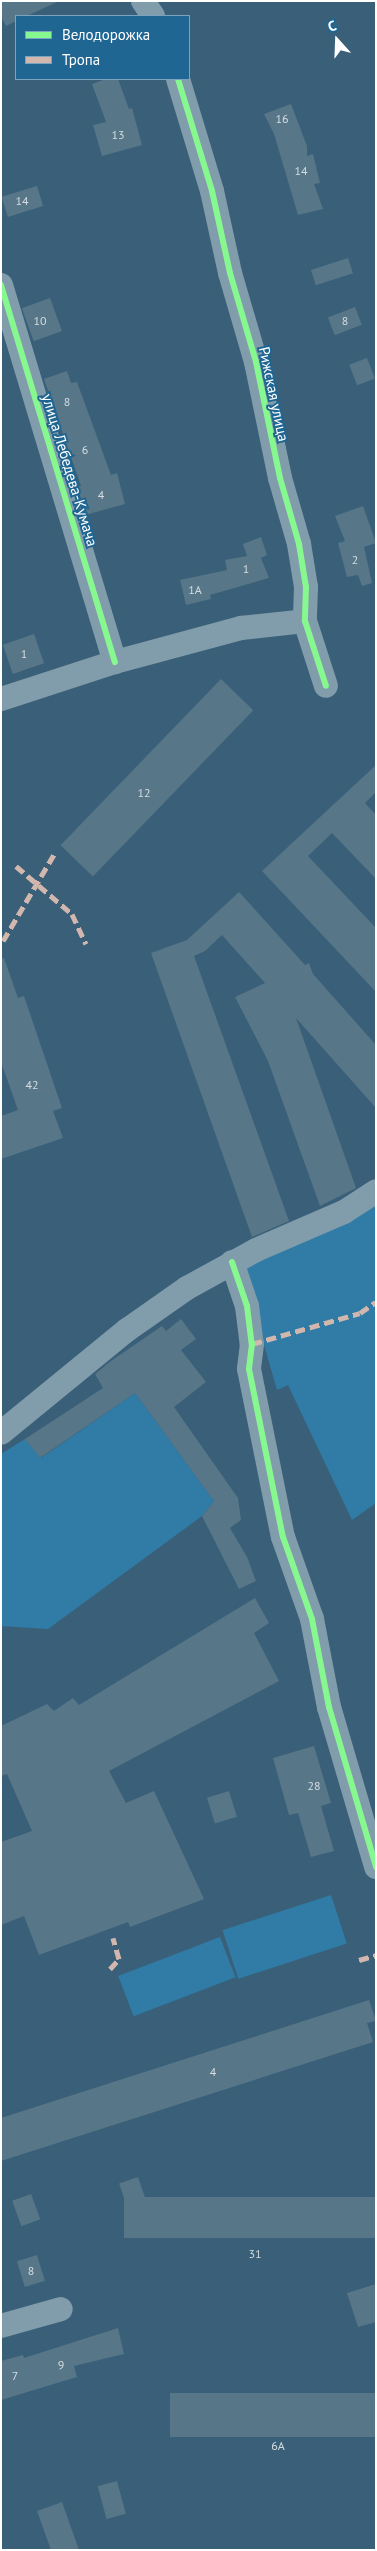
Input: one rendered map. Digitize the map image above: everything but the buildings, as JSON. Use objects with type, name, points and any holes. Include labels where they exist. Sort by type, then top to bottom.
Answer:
[{"type":"street","points":[[143,1],[152,15]]},
{"type":"street","name":"Рижская улица","points":[[178,80],[212,191],[230,273],[256,362],[280,478],[299,544],[306,587],[305,621],[326,686]]},
{"type":"street","name":"улица Лебедева-Кумача","points":[[1,285],[115,662]]},
{"type":"street","points":[[1,698],[115,662],[241,628],[305,621]]},
{"type":"street","points":[[1,1433],[127,1330],[187,1288],[232,1262],[344,1212],[376,1191]]},
{"type":"street","points":[[232,1262],[247,1306],[252,1344],[249,1369],[283,1537],[312,1619],[329,1707],[376,1866]]},
{"type":"street","points":[[1,2326],[61,2310]]},
{"type":"shaded area","points":[[376,1185],[376,1503],[352,1520],[288,1385],[277,1390],[238,1253]]},
{"type":"shaded area","points":[[135,1393],[214,1501],[202,1516],[48,1629],[1,1626],[1,1454],[25,1439],[41,1458]]},
{"type":"shaded area","points":[[331,1895],[347,1944],[238,1979],[223,1930]]},
{"type":"shaded area","points":[[220,1937],[235,1977],[134,2016],[118,1976]]},
{"type":"marked path","points":[[3,941],[56,851]]},
{"type":"marked path","points":[[16,866],[72,914],[86,944]]},
{"type":"marked path","points":[[252,1344],[360,1313],[376,1302]]},
{"type":"marked path","points":[[110,1969],[119,1959],[113,1938]]},
{"type":"marked path","points":[[359,1960],[376,1955]]},
{"type":"cycle path","points":[[178,80],[212,191],[230,273],[256,362],[280,478],[299,544],[306,587],[305,621],[326,686]]},
{"type":"cycle path","points":[[1,285],[115,662]]},
{"type":"cycle path","points":[[232,1262],[247,1306],[252,1344],[249,1369],[283,1537],[312,1619],[329,1707],[376,1867]]}]
